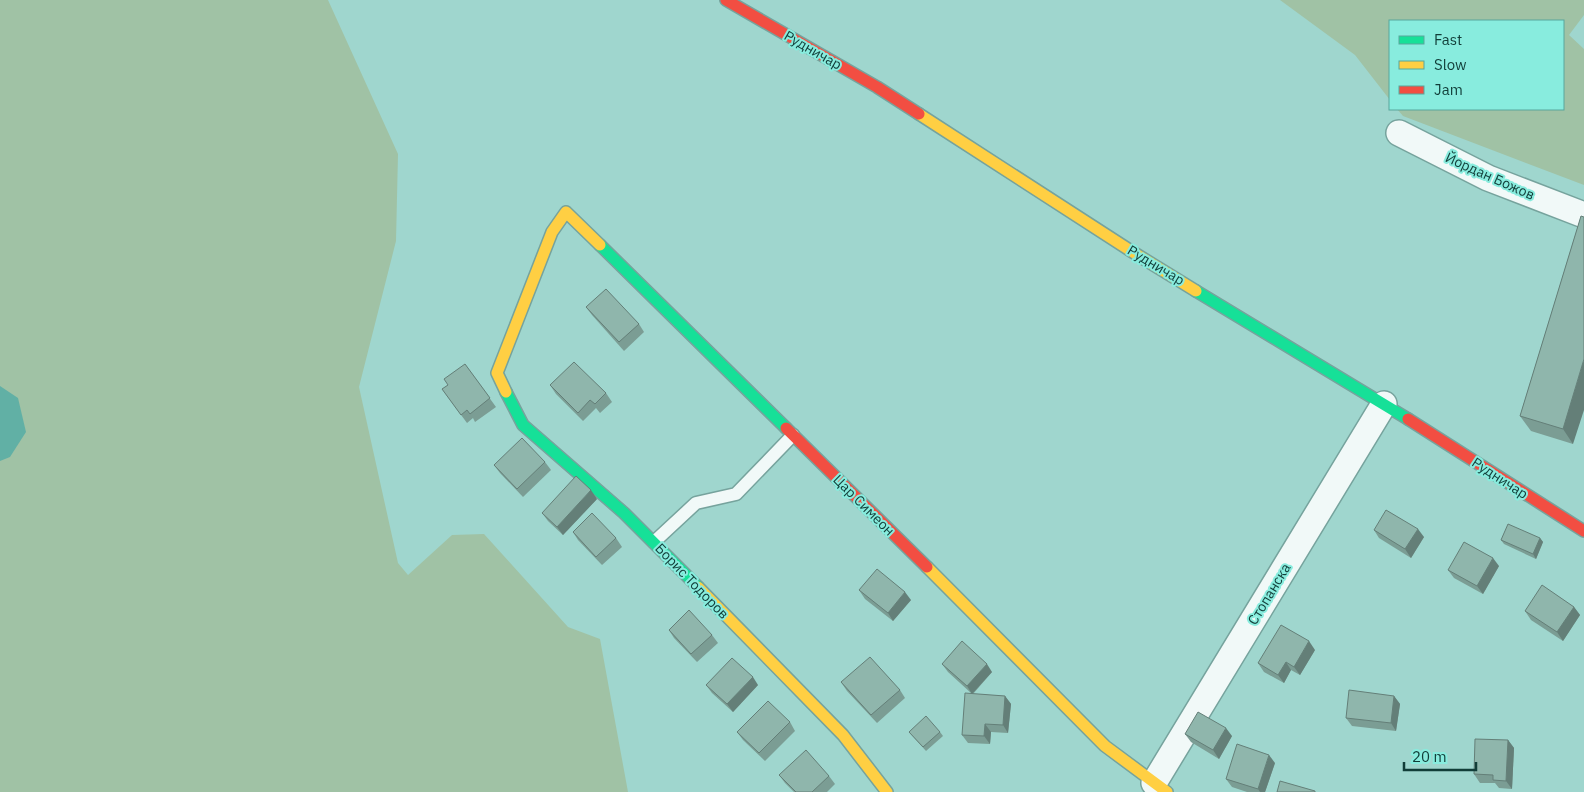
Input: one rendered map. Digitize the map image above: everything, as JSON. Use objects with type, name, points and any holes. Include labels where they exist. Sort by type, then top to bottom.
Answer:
[{"type":"street","name":"Рудничар","points":[[726,0],[878,87],[1131,251],[1384,404],[1584,531]]},
{"type":"street","name":"Йордан Божов","points":[[1398,133],[1488,178],[1584,215]]},
{"type":"street","name":"Борис Тодоров","points":[[566,212],[552,232],[498,373],[523,425],[624,513],[654,542],[843,735],[887,792]]},
{"type":"street","name":"Цар Симеон","points":[[566,212],[1105,746],[1160,788]]},
{"type":"street","name":"Стопанска","points":[[1160,788],[1384,404]]},
{"type":"lane","points":[[654,542],[696,503],[736,494],[793,435]]},
{"type":"shaded area","points":[[0,0],[328,0],[398,154],[396,241],[359,387],[398,563],[408,575],[452,535],[484,534],[568,627],[600,639],[628,792],[0,792]]},
{"type":"shaded area","points":[[1280,0],[1584,0],[1584,15],[1569,35],[1584,49],[1584,185],[1403,116],[1398,110],[1564,110],[1564,20],[1389,20],[1389,99],[1355,55]]},
{"type":"shaded area","points":[[0,386],[18,398],[26,432],[10,457],[0,461]]},
{"type":"building","points":[[1581,216],[1584,217],[1584,359],[1563,429],[1520,416]]},
{"type":"building","points":[[606,289],[639,324],[619,342],[586,307]]},
{"type":"building","points":[[574,362],[606,393],[595,404],[590,400],[578,413],[550,385]]},
{"type":"building","points":[[465,364],[490,398],[470,414],[467,410],[461,415],[442,389],[448,385],[444,379]]},
{"type":"building","points":[[522,438],[545,462],[517,489],[494,465]]},
{"type":"building","points":[[576,476],[591,490],[557,527],[542,513]]},
{"type":"building","points":[[1386,510],[1418,529],[1405,549],[1374,530]]},
{"type":"building","points":[[592,513],[616,538],[596,557],[573,532]]},
{"type":"building","points":[[1508,524],[1540,538],[1533,554],[1501,540]]},
{"type":"building","points":[[1464,542],[1493,558],[1477,586],[1448,570]]},
{"type":"building","points":[[877,569],[905,592],[888,613],[859,590]]},
{"type":"building","points":[[1542,585],[1574,607],[1557,632],[1525,611]]},
{"type":"building","points":[[689,610],[712,635],[691,654],[669,630]]},
{"type":"building","points":[[1281,625],[1309,641],[1294,667],[1286,662],[1278,675],[1258,663]]},
{"type":"building","points":[[962,641],[987,664],[967,686],[942,664]]},
{"type":"building","points":[[870,657],[900,690],[871,715],[841,682]]},
{"type":"building","points":[[732,658],[753,677],[727,704],[706,685]]},
{"type":"building","points":[[1349,690],[1394,696],[1391,723],[1346,718]]},
{"type":"building","points":[[965,693],[1005,696],[1003,725],[985,724],[984,736],[962,735]]},
{"type":"building","points":[[768,701],[790,722],[759,753],[737,732]]},
{"type":"building","points":[[1198,712],[1226,728],[1213,750],[1185,734]]},
{"type":"building","points":[[926,716],[940,732],[923,747],[909,732]]},
{"type":"building","points":[[1475,739],[1508,740],[1506,781],[1493,780],[1493,775],[1474,774]]},
{"type":"building","points":[[1237,744],[1269,755],[1258,789],[1226,779]]},
{"type":"building","points":[[806,750],[829,776],[812,792],[796,792],[779,775]]},
{"type":"building","points":[[1280,781],[1315,791],[1315,792],[1277,792]]},
{"type":"traffic: fast","points":[[600,245],[786,428]]},
{"type":"traffic: fast","points":[[1196,291],[1408,419]]},
{"type":"traffic: fast","points":[[506,392],[523,425],[624,513],[698,587]]},
{"type":"traffic: slow","points":[[919,114],[1196,291]]},
{"type":"traffic: slow","points":[[506,392],[497,373],[552,232],[566,212],[600,245]]},
{"type":"traffic: slow","points":[[927,567],[1105,746],[1167,792]]},
{"type":"traffic: slow","points":[[698,587],[843,735],[887,792]]},
{"type":"traffic: jam","points":[[726,0],[877,87],[919,114]]},
{"type":"traffic: jam","points":[[1408,419],[1584,531]]},
{"type":"traffic: jam","points":[[786,428],[927,567]]}]
